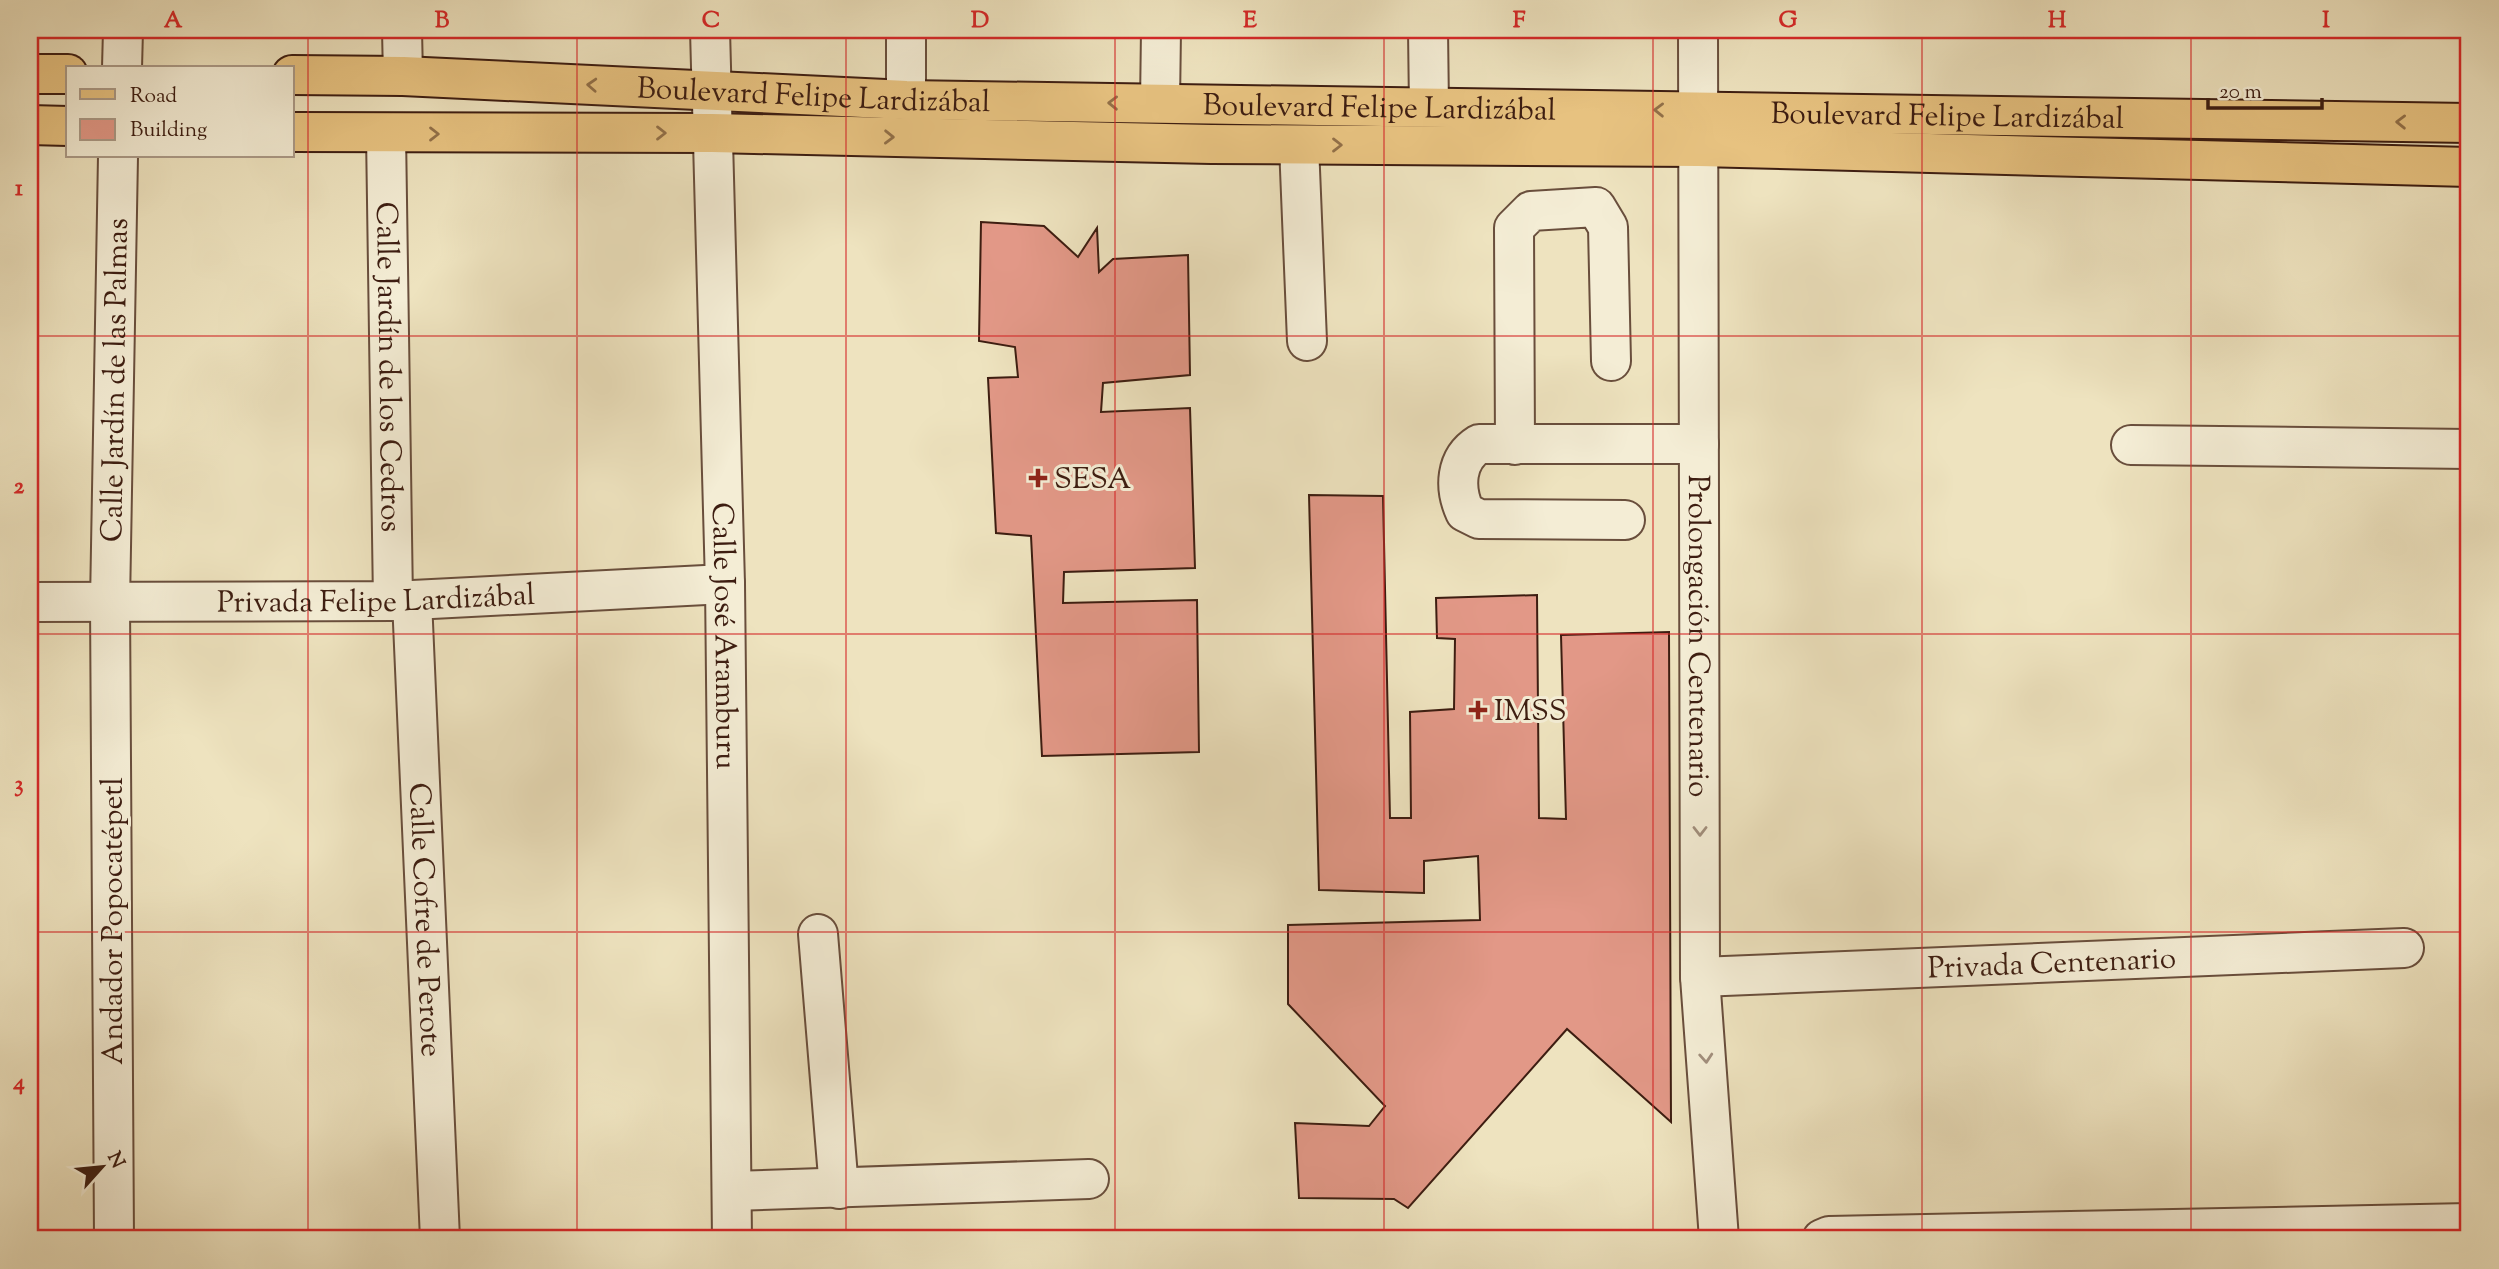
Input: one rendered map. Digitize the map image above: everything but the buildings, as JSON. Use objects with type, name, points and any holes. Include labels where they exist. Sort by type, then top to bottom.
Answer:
[{"type":"main road","points":[[30,74],[66,74]]},
{"type":"main road","name":"Boulevard Felipe Lardizábal","points":[[294,75],[403,76],[906,100],[1429,107],[1699,129],[2166,159],[2469,167]]},
{"type":"main road","points":[[1210,104],[1211,144]]},
{"type":"main road","name":"Boulevard Felipe Lardizábal","points":[[294,132],[712,133],[1299,145],[1699,129],[2165,118],[2469,123]]},
{"type":"main road","points":[[2165,118],[2166,159]]},
{"type":"main road","points":[[30,125],[66,126]]},
{"type":"street","points":[[122,66],[123,30]]},
{"type":"street","points":[[402,30],[403,76]]},
{"type":"street","name":"Calle José Aramburu","points":[[710,30],[724,584],[732,1239]]},
{"type":"street","points":[[906,30],[906,100]]},
{"type":"street","points":[[1160,103],[1161,30]]},
{"type":"street","points":[[1428,30],[1429,107]]},
{"type":"street","name":"Prolongación Centenario","points":[[1698,30],[1700,977],[1719,1239]]},
{"type":"street","name":"Calle Jardín de los Cedros","points":[[386,134],[403,600]]},
{"type":"street","points":[[1299,145],[1307,341]]},
{"type":"street","name":"Calle Jardín de las Palmas","points":[[110,603],[118,158]]},
{"type":"street","points":[[1515,444],[1514,228],[1531,211],[1596,207],[1608,227],[1611,361]]},
{"type":"street","points":[[1625,520],[1479,519],[1465,512],[1460,500],[1460,466],[1466,452],[1479,444],[1699,444]]},
{"type":"street","points":[[2131,445],[2469,449]]},
{"type":"street","name":"Privada Felipe Lardizábal","points":[[30,602],[403,600],[724,584]]},
{"type":"street","name":"Calle Cofre de Perote","points":[[403,600],[440,1239]]},
{"type":"street","name":"Andador Popocatépetl","points":[[110,603],[114,1239]]},
{"type":"street","points":[[818,934],[839,1189]]},
{"type":"street","name":"Privada Centenario","points":[[1700,977],[2404,948]]},
{"type":"street","points":[[732,1191],[1088,1179]]},
{"type":"street","points":[[1822,1239],[1982,1231],[2227,1234],[2469,1223]]},
{"type":"place","name":"SESA","points":[[1038,478]]},
{"type":"place","name":"IMSS","points":[[1478,710]]}]
